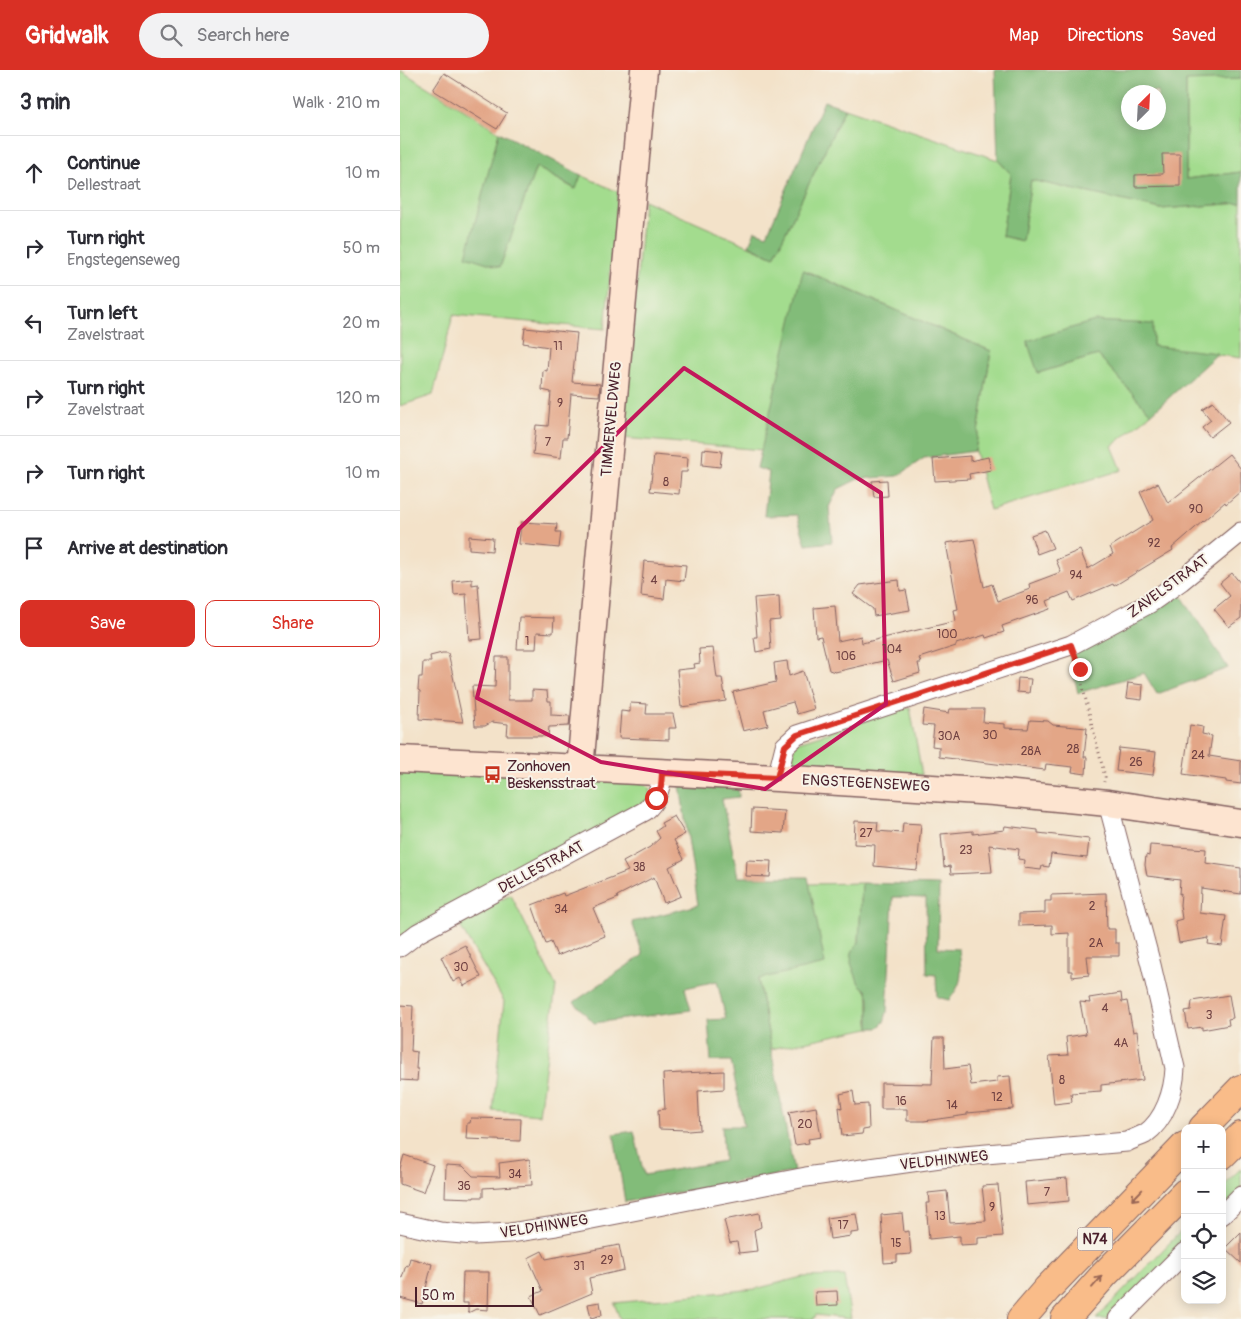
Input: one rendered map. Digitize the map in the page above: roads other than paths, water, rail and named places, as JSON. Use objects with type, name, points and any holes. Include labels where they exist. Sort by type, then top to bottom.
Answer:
[{"type":"highway","points":[[1207,1124],[1241,1089]]},
{"type":"highway","points":[[1226,1151],[1241,1136]]},
{"type":"highway","name":"N74","points":[[1021,1319],[1047,1289],[1181,1150]]},
{"type":"highway","name":"N74","points":[[1065,1319],[1104,1274],[1181,1197]]},
{"type":"street","name":"TIMMERVELDWEG","points":[[580,768],[644,70]]},
{"type":"street","name":"ZAVELSTRAAT","points":[[777,778],[785,746],[797,735],[1071,645],[1150,603],[1181,581],[1241,532]]},
{"type":"street","name":"ENGSTEGENSEWEG","points":[[400,760],[777,778],[994,792],[1108,804],[1241,823]]},
{"type":"street","name":"DELLESTRAAT","points":[[400,947],[418,933],[644,811],[651,806],[656,798],[661,787],[662,773]]},
{"type":"street","name":"VELDHINWEG","points":[[400,1222],[440,1232],[474,1235],[510,1233],[556,1226],[806,1177],[940,1158],[1127,1142],[1145,1134],[1159,1120],[1168,1101],[1174,1082],[1175,1068],[1151,965],[1108,804]]},
{"type":"street","points":[[1223,1214],[1241,1196]]},
{"type":"street","points":[[1118,1319],[1181,1256]]},
{"type":"place","name":"Zonhoven Beskensstraat","points":[[493,775]]}]
